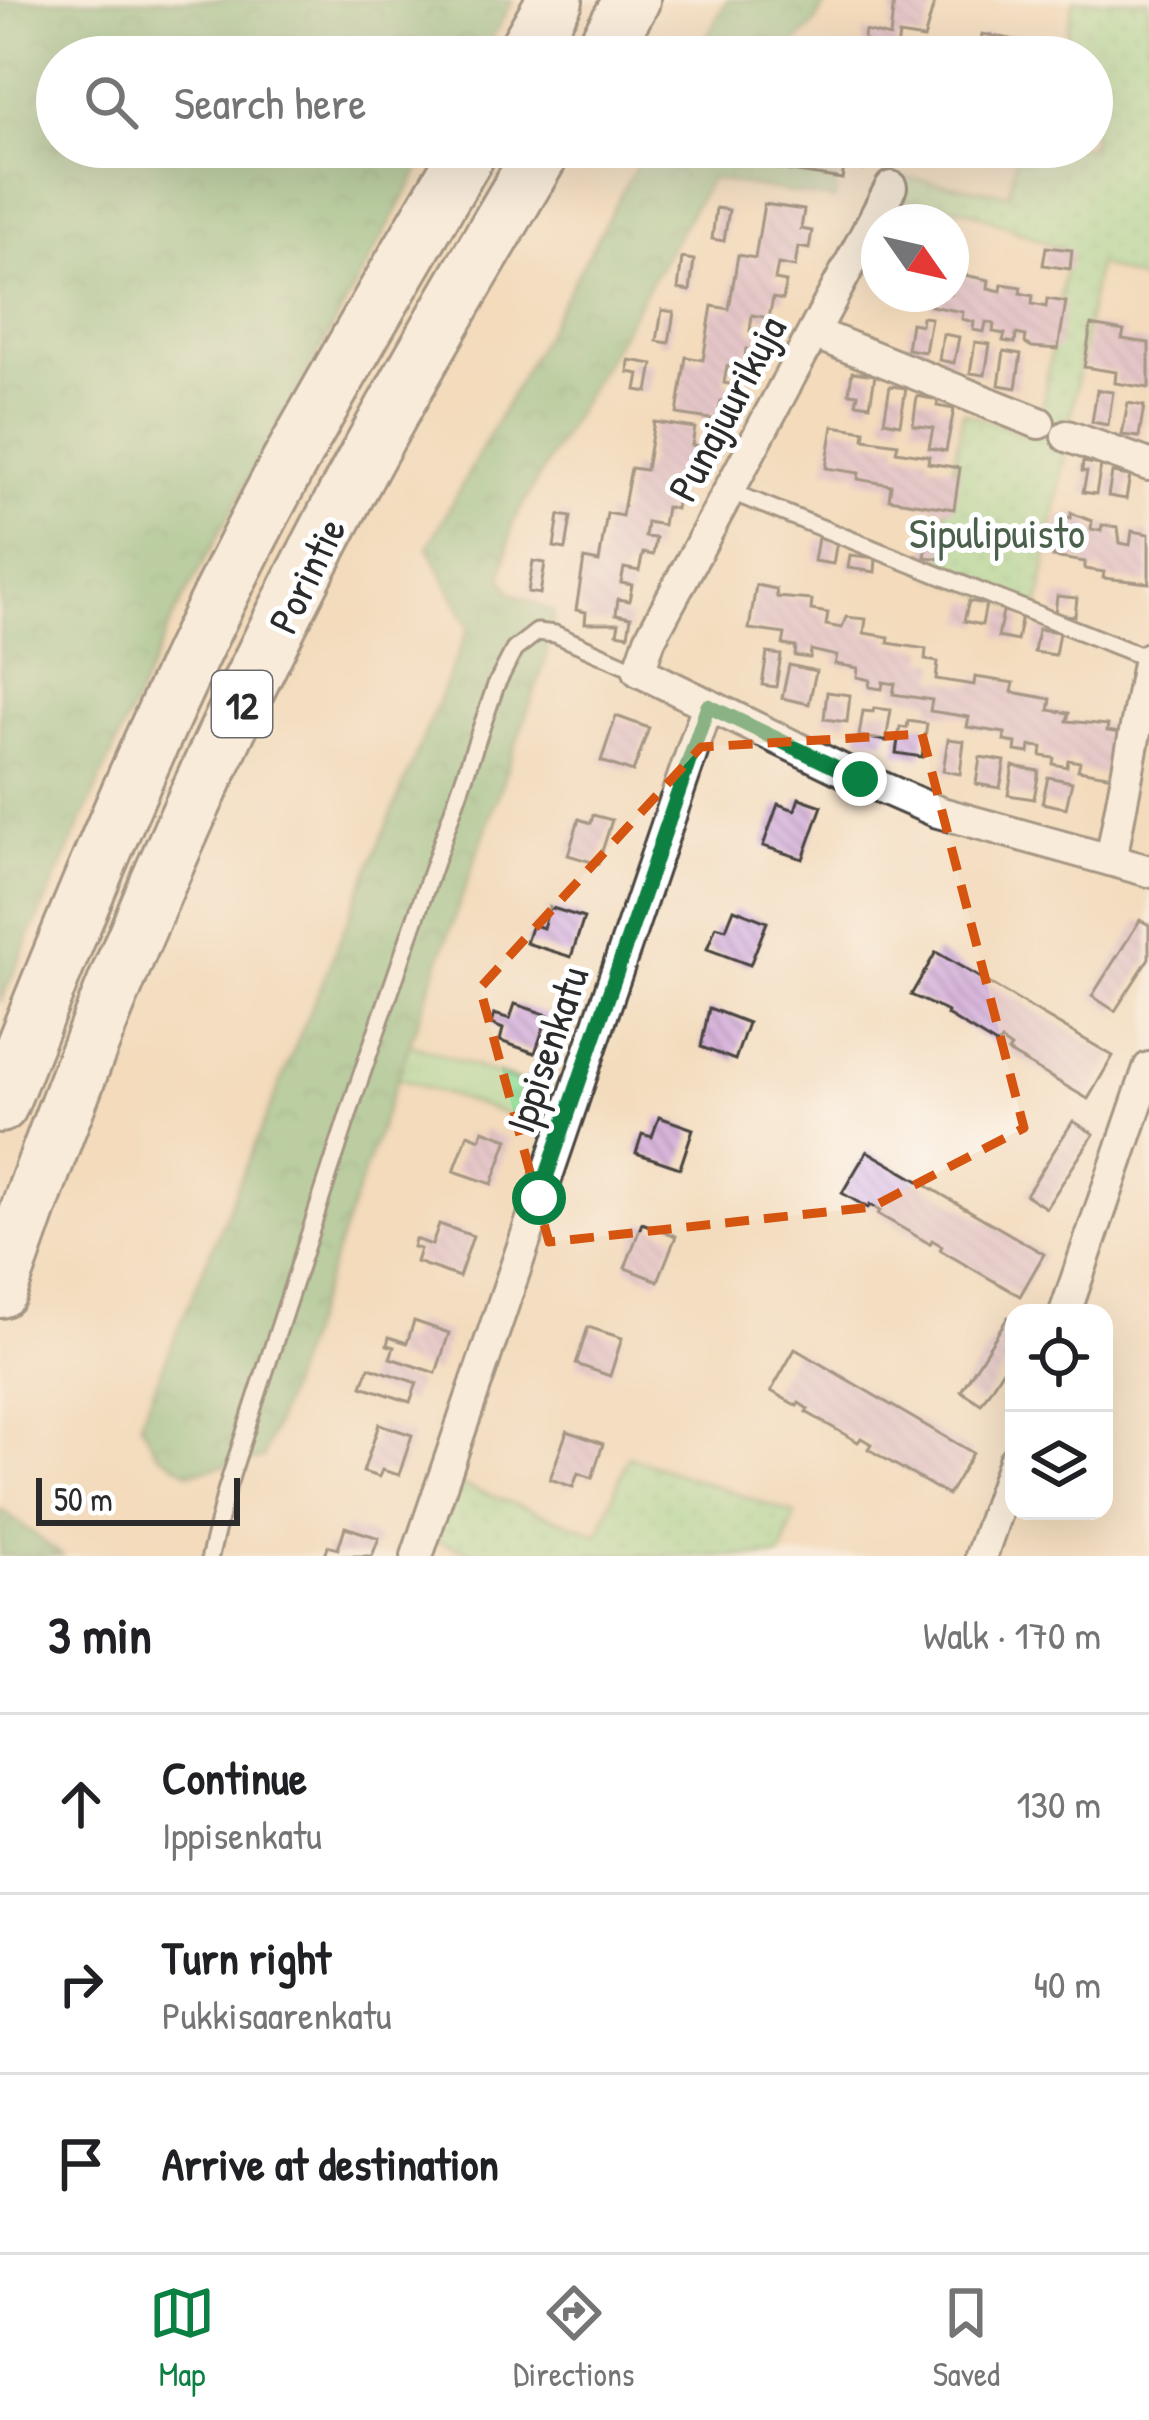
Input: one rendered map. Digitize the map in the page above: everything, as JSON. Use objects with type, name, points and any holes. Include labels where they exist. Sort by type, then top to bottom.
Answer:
[{"type":"highway","points":[[534,36],[555,0]]},
{"type":"highway","points":[[611,36],[632,0]]},
{"type":"highway","name":"Porintie","points":[[0,1105],[85,897],[201,641],[283,475],[458,168]]},
{"type":"highway","name":"Porintie","points":[[0,1290],[152,902],[240,709],[344,499],[533,168]]},
{"type":"street","name":"Punajuurikuja","points":[[639,671],[650,639],[891,187]]},
{"type":"street","points":[[814,333],[1149,465]]},
{"type":"street","points":[[1111,860],[1149,658]]},
{"type":"street","points":[[639,671],[938,812],[1149,871]]},
{"type":"street","name":"Ippisenkatu","points":[[417,1556],[708,706]]},
{"type":"street","points":[[1068,1304],[1149,1068]]},
{"type":"street","points":[[986,1555],[1005,1491]]},
{"type":"lane","points":[[729,491],[1149,658]]},
{"type":"lane","points":[[210,1556],[226,1491],[357,1088],[496,686],[514,650],[537,632],[555,634],[639,671]]},
{"type":"highlighted area","points":[[922,734],[1024,1128],[872,1207],[549,1242],[480,988],[701,747]]},
{"type":"green space","points":[[0,0],[513,0],[493,36],[36,36],[36,168],[420,168],[174,616],[0,1003]]},
{"type":"green space","points":[[727,0],[827,0],[802,36],[707,36]]},
{"type":"green space","name":"Sipulipuisto","points":[[1074,0],[1149,0],[1149,283],[1097,264],[1071,418],[1064,434],[1065,455],[1037,616],[934,575],[963,412],[1038,438],[1044,425],[1042,407],[1068,252],[969,211],[969,204],[898,199],[900,177],[1009,194],[1014,168],[1113,168],[1113,36],[1066,36]]},
{"type":"green space","points":[[636,168],[772,168],[836,179],[835,200],[710,179],[513,522],[502,577],[511,592],[554,612],[545,662],[263,1458],[189,1473],[156,1452],[140,1422],[469,627],[428,547]]},
{"type":"green space","points":[[408,1043],[548,1092],[537,1124],[396,1078]]},
{"type":"green space","points":[[628,1456],[795,1514],[781,1556],[482,1556],[435,1540],[455,1483],[599,1534]]},
{"type":"green space","points":[[1,1509],[63,1556],[0,1556]]},
{"type":"building","points":[[894,0],[935,0],[925,36],[890,36]]},
{"type":"building","points":[[773,168],[844,168],[842,179]]},
{"type":"building","points":[[764,204],[804,210],[801,229],[812,231],[809,249],[798,247],[795,267],[778,264],[775,280],[786,282],[783,300],[773,298],[769,318],[752,315],[750,331],[760,333],[757,351],[746,349],[744,369],[727,366],[724,383],[734,385],[731,403],[721,401],[717,420],[677,414],[686,357],[703,360],[712,306],[729,309],[738,255],[755,258]]},
{"type":"building","points":[[716,208],[729,210],[724,241],[712,239]]},
{"type":"building","points":[[1046,247],[1072,250],[1070,269],[1043,265]]},
{"type":"building","points":[[682,258],[694,260],[690,291],[678,289]]},
{"type":"building","points":[[969,276],[989,280],[988,288],[1001,291],[1002,284],[1021,287],[1020,293],[1033,296],[1032,304],[1046,307],[1047,299],[1066,302],[1058,349],[1032,347],[1025,343],[1026,336],[1016,334],[1015,343],[1003,341],[1005,334],[993,332],[994,324],[986,322],[984,332],[973,330],[974,322],[962,319],[963,312],[969,312]]},
{"type":"building","points":[[662,310],[674,312],[669,343],[657,341]]},
{"type":"building","points":[[922,317],[931,318],[925,352],[907,349],[911,323],[921,325]]},
{"type":"building","points":[[1091,325],[1124,331],[1122,339],[1149,343],[1149,388],[1115,383],[1116,372],[1084,367]]},
{"type":"building","points":[[943,334],[959,337],[954,363],[939,360]]},
{"type":"building","points":[[975,342],[990,344],[985,375],[970,373]]},
{"type":"building","points":[[1004,351],[1021,354],[1016,388],[999,385]]},
{"type":"building","points":[[629,360],[653,364],[648,392],[636,390],[639,374],[628,372]]},
{"type":"building","points":[[852,372],[875,375],[870,405],[856,403],[858,394],[849,393]]},
{"type":"building","points":[[890,386],[906,388],[900,424],[884,421]]},
{"type":"building","points":[[1097,390],[1113,392],[1108,425],[1092,422]]},
{"type":"building","points":[[917,396],[954,409],[946,451],[929,448],[933,428],[913,425]]},
{"type":"building","points":[[1128,403],[1144,406],[1139,437],[1122,435]]},
{"type":"building","points":[[654,422],[695,428],[692,445],[702,447],[700,463],[689,461],[686,479],[671,477],[668,491],[679,493],[676,509],[666,507],[663,525],[647,522],[645,537],[656,538],[653,555],[643,553],[639,571],[624,568],[621,583],[632,585],[629,601],[618,599],[616,614],[631,617],[628,635],[617,633],[619,623],[585,623],[586,612],[576,610],[584,559],[599,562],[607,513],[622,516],[631,468],[646,470]]},
{"type":"building","points":[[833,426],[865,431],[864,439],[898,444],[896,451],[929,456],[928,463],[960,468],[954,509],[889,499],[891,485],[826,468]]},
{"type":"building","points":[[1083,462],[1101,465],[1096,494],[1083,492],[1087,472],[1082,471]]},
{"type":"building","points":[[1112,473],[1130,476],[1126,499],[1108,496]]},
{"type":"building","points":[[1071,513],[1092,521],[1091,529],[1118,527],[1120,543],[1130,545],[1132,531],[1149,534],[1149,583],[1103,578],[1104,572],[1085,569],[1085,562],[1053,557],[1060,516],[1071,518]]},
{"type":"building","points":[[559,515],[571,517],[566,549],[554,547]]},
{"type":"building","points":[[928,535],[945,538],[942,559],[925,557]]},
{"type":"building","points":[[818,538],[837,541],[833,564],[814,561]]},
{"type":"building","points":[[850,555],[876,558],[875,572],[848,568]]},
{"type":"building","points":[[533,561],[545,563],[540,594],[528,592]]},
{"type":"building","points":[[756,585],[776,589],[777,597],[812,600],[811,610],[828,613],[826,625],[842,628],[846,617],[866,619],[864,633],[889,637],[888,643],[926,649],[925,660],[938,662],[936,679],[974,685],[975,677],[1014,683],[1012,692],[1051,699],[1049,710],[1069,713],[1067,721],[1108,725],[1107,731],[1120,733],[1113,776],[1078,770],[1080,762],[1068,760],[1067,767],[1053,764],[1054,758],[1041,756],[1042,747],[1030,746],[1029,753],[1015,751],[1016,743],[1004,741],[1005,733],[967,727],[969,717],[930,711],[932,700],[893,694],[895,684],[869,687],[870,680],[857,677],[858,668],[835,664],[837,656],[811,650],[810,658],[795,656],[796,647],[783,645],[785,634],[749,629]]},
{"type":"building","points":[[1057,596],[1077,598],[1075,616],[1055,614]]},
{"type":"building","points":[[969,601],[986,604],[982,625],[964,621]]},
{"type":"building","points":[[1003,611],[1022,615],[1017,641],[998,637]]},
{"type":"building","points":[[1038,629],[1059,632],[1055,655],[1034,652]]},
{"type":"building","points":[[767,653],[781,655],[776,687],[762,685]]},
{"type":"building","points":[[789,665],[816,671],[809,704],[782,698]]},
{"type":"building","points":[[827,692],[850,695],[847,722],[824,719]]},
{"type":"building","points":[[891,710],[886,741],[859,736],[863,711]]},
{"type":"building","points":[[616,716],[649,728],[633,772],[601,761]]},
{"type":"building","points":[[908,721],[927,724],[922,757],[896,753],[900,727],[907,728]]},
{"type":"building","points":[[948,739],[964,741],[960,774],[943,771]]},
{"type":"building","points":[[980,757],[1005,761],[1000,788],[976,784]]},
{"type":"building","points":[[1013,766],[1039,771],[1034,799],[1008,795]]},
{"type":"building","points":[[1048,777],[1072,782],[1066,808],[1042,803]]},
{"type":"building","points":[[799,798],[822,806],[803,859],[763,846],[778,804],[795,810]]},
{"type":"building","points":[[593,815],[612,820],[598,864],[568,855],[579,819],[591,823]]},
{"type":"building","points":[[549,907],[584,918],[571,957],[526,943],[532,924],[543,928]]},
{"type":"building","points":[[734,909],[767,922],[750,965],[707,949],[716,926],[726,929]]},
{"type":"building","points":[[1140,920],[1149,925],[1149,958],[1115,1011],[1092,996]]},
{"type":"building","points":[[936,952],[1113,1056],[1088,1099],[1008,1052],[1011,1048],[1001,1041],[998,1046],[948,1012],[911,995]]},
{"type":"building","points":[[515,1004],[548,1015],[535,1053],[500,1041],[503,1029],[491,1024],[494,1014],[510,1019]]},
{"type":"building","points":[[709,1008],[748,1023],[735,1060],[701,1047]]},
{"type":"building","points":[[659,1117],[693,1129],[680,1168],[636,1153],[642,1134],[652,1137]]},
{"type":"building","points":[[1073,1121],[1094,1134],[1046,1208],[1026,1195]]},
{"type":"building","points":[[483,1130],[508,1139],[492,1184],[454,1171],[468,1134],[480,1139]]},
{"type":"building","points":[[867,1151],[1044,1254],[1020,1296],[940,1250],[942,1246],[932,1240],[930,1244],[870,1205],[842,1193]]},
{"type":"building","points":[[642,1223],[676,1236],[658,1281],[625,1268]]},
{"type":"building","points":[[439,1224],[473,1236],[459,1277],[416,1262],[420,1249],[413,1247],[415,1239],[432,1245]]},
{"type":"building","points":[[414,1321],[449,1333],[436,1373],[390,1358],[394,1347],[387,1345],[389,1337],[407,1343]]},
{"type":"building","points":[[1005,1322],[1005,1366],[981,1404],[961,1391]]},
{"type":"building","points":[[588,1327],[622,1338],[610,1376],[576,1364]]},
{"type":"building","points":[[795,1349],[973,1453],[948,1495],[868,1449],[871,1444],[861,1438],[858,1442],[806,1412],[799,1403],[771,1391]]},
{"type":"building","points":[[369,1367],[417,1383],[410,1402],[362,1386]]},
{"type":"building","points":[[379,1424],[412,1435],[399,1475],[382,1470],[379,1477],[363,1472]]},
{"type":"building","points":[[567,1431],[603,1444],[592,1478],[578,1473],[573,1487],[550,1479]]},
{"type":"building","points":[[345,1527],[379,1538],[372,1556],[325,1556],[328,1546],[338,1549]]},
{"type":"route","points":[[539,1198],[708,706],[860,779]]}]
